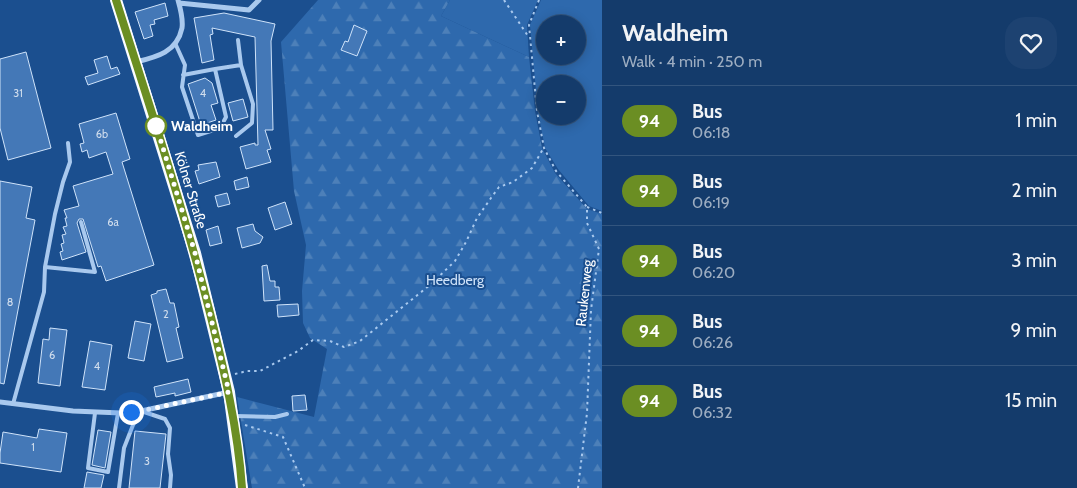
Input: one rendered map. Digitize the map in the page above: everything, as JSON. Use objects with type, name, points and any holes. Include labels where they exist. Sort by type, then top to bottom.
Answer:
[{"type":"main road","name":"Kölner Straße","points":[[116,0],[193,246],[229,392],[242,488]]},
{"type":"street","points":[[136,62],[164,54],[176,43],[182,27],[179,1],[249,10],[259,0]]},
{"type":"street","points":[[0,402],[118,413],[141,411],[229,392]]},
{"type":"lane","points":[[236,136],[252,123],[252,104],[241,64],[238,40]]},
{"type":"lane","points":[[176,43],[185,65],[182,86],[198,135],[220,128],[226,117],[215,69]]},
{"type":"lane","points":[[183,75],[241,64]]},
{"type":"lane","points":[[13,404],[44,292],[45,267],[62,182],[70,162],[68,144]]},
{"type":"lane","points":[[45,267],[95,272],[81,222]]},
{"type":"lane","points":[[119,488],[124,448],[141,411],[165,419],[170,428],[168,454],[171,475],[170,488]]},
{"type":"lane","points":[[96,412],[88,468],[108,472],[118,413]]},
{"type":"lane","points":[[233,418],[251,416],[275,417],[287,414]]},
{"type":"path","points":[[504,0],[530,38]]},
{"type":"path","points":[[539,0],[528,25],[537,111],[544,148],[556,170],[587,207],[602,212]]},
{"type":"path","points":[[225,374],[237,374],[247,370],[260,372],[314,340],[330,341],[344,347],[360,341],[455,261],[477,218],[499,187],[513,182],[532,168],[544,148]]},
{"type":"path","name":"Raukenweg","points":[[578,488],[587,413],[590,310],[600,249],[586,223],[587,207]]},
{"type":"path","points":[[233,418],[283,437],[305,488]]},
{"type":"green space","name":"Heedberg","points":[[318,0],[450,0],[441,16],[529,57],[536,125],[538,125],[542,148],[555,173],[587,209],[602,214],[602,488],[252,488],[237,397],[314,417],[327,349],[310,338],[303,323],[302,291],[306,245],[294,191],[281,42]]},
{"type":"green space","points":[[450,0],[538,0],[527,25],[529,57],[441,16]]},
{"type":"green space","points":[[541,0],[602,0],[602,211],[589,206],[558,169],[545,148],[541,125],[586,125],[586,75],[536,75],[536,90],[530,25]]},
{"type":"building","points":[[165,3],[168,16],[154,20],[155,24],[150,25],[153,36],[144,39],[135,12]]},
{"type":"building","points":[[224,13],[275,24],[271,41],[273,130],[265,130],[271,149],[267,150],[271,162],[246,169],[240,147],[255,143],[255,145],[258,145],[255,37],[212,28],[213,34],[210,35],[214,60],[202,63],[194,18]]},
{"type":"building","points":[[354,25],[367,31],[357,56],[341,50],[345,41],[348,42]]},
{"type":"building","points":[[26,52],[51,148],[8,160],[0,128],[0,59]]},
{"type":"building","points":[[107,56],[111,69],[117,67],[120,74],[88,85],[85,77],[98,73],[94,60]]},
{"type":"building","points":[[205,78],[212,83],[218,103],[211,105],[216,120],[201,125],[188,84]]},
{"type":"building","points":[[243,99],[248,117],[233,121],[228,103]]},
{"type":"building","points":[[116,113],[130,159],[122,162],[154,265],[106,281],[101,266],[98,267],[83,219],[79,219],[77,223],[86,252],[62,260],[60,252],[63,251],[61,244],[64,243],[62,235],[66,234],[63,227],[67,226],[64,210],[79,206],[73,186],[113,174],[106,152],[89,158],[87,150],[82,152],[80,144],[84,143],[79,124]]},
{"type":"building","points":[[216,162],[220,177],[199,184],[195,171],[199,170],[198,165]]},
{"type":"building","points":[[247,177],[249,187],[236,190],[234,181]]},
{"type":"building","points":[[0,181],[32,187],[26,218],[35,220],[4,384],[0,383]]},
{"type":"building","points":[[227,193],[230,204],[218,207],[215,196]]},
{"type":"building","points":[[285,202],[292,224],[275,230],[268,208]]},
{"type":"building","points":[[253,224],[255,231],[263,237],[260,243],[242,248],[237,228]]},
{"type":"building","points":[[218,226],[222,243],[210,246],[206,230]]},
{"type":"building","points":[[267,265],[270,281],[275,281],[275,287],[279,287],[280,300],[264,301],[262,266]]},
{"type":"building","points":[[166,289],[170,303],[174,303],[179,327],[176,328],[183,358],[167,362],[151,295]]},
{"type":"building","points":[[298,304],[299,315],[278,317],[277,305]]},
{"type":"building","points":[[135,321],[151,324],[144,361],[128,358]]},
{"type":"building","points":[[50,328],[67,330],[60,386],[38,383],[43,339],[49,340]]},
{"type":"building","points":[[90,341],[112,345],[105,390],[82,387]]},
{"type":"building","points":[[188,379],[191,392],[175,396],[175,393],[156,397],[154,387]]},
{"type":"building","points":[[305,395],[307,410],[293,411],[292,396]]},
{"type":"building","points":[[39,429],[67,433],[61,472],[0,463],[3,432],[37,438]]},
{"type":"building","points":[[98,430],[111,432],[105,468],[92,465]]},
{"type":"building","points":[[135,431],[166,434],[160,488],[129,488]]},
{"type":"building","points":[[87,472],[104,475],[101,488],[84,488]]},
{"type":"bus line","name":"94","points":[[116,0],[189,232],[199,270],[229,392],[242,488]]},
{"type":"place","name":"Waldheim","points":[[156,126]]},
{"type":"route","points":[[131,412],[229,392],[195,253],[156,126]]}]
